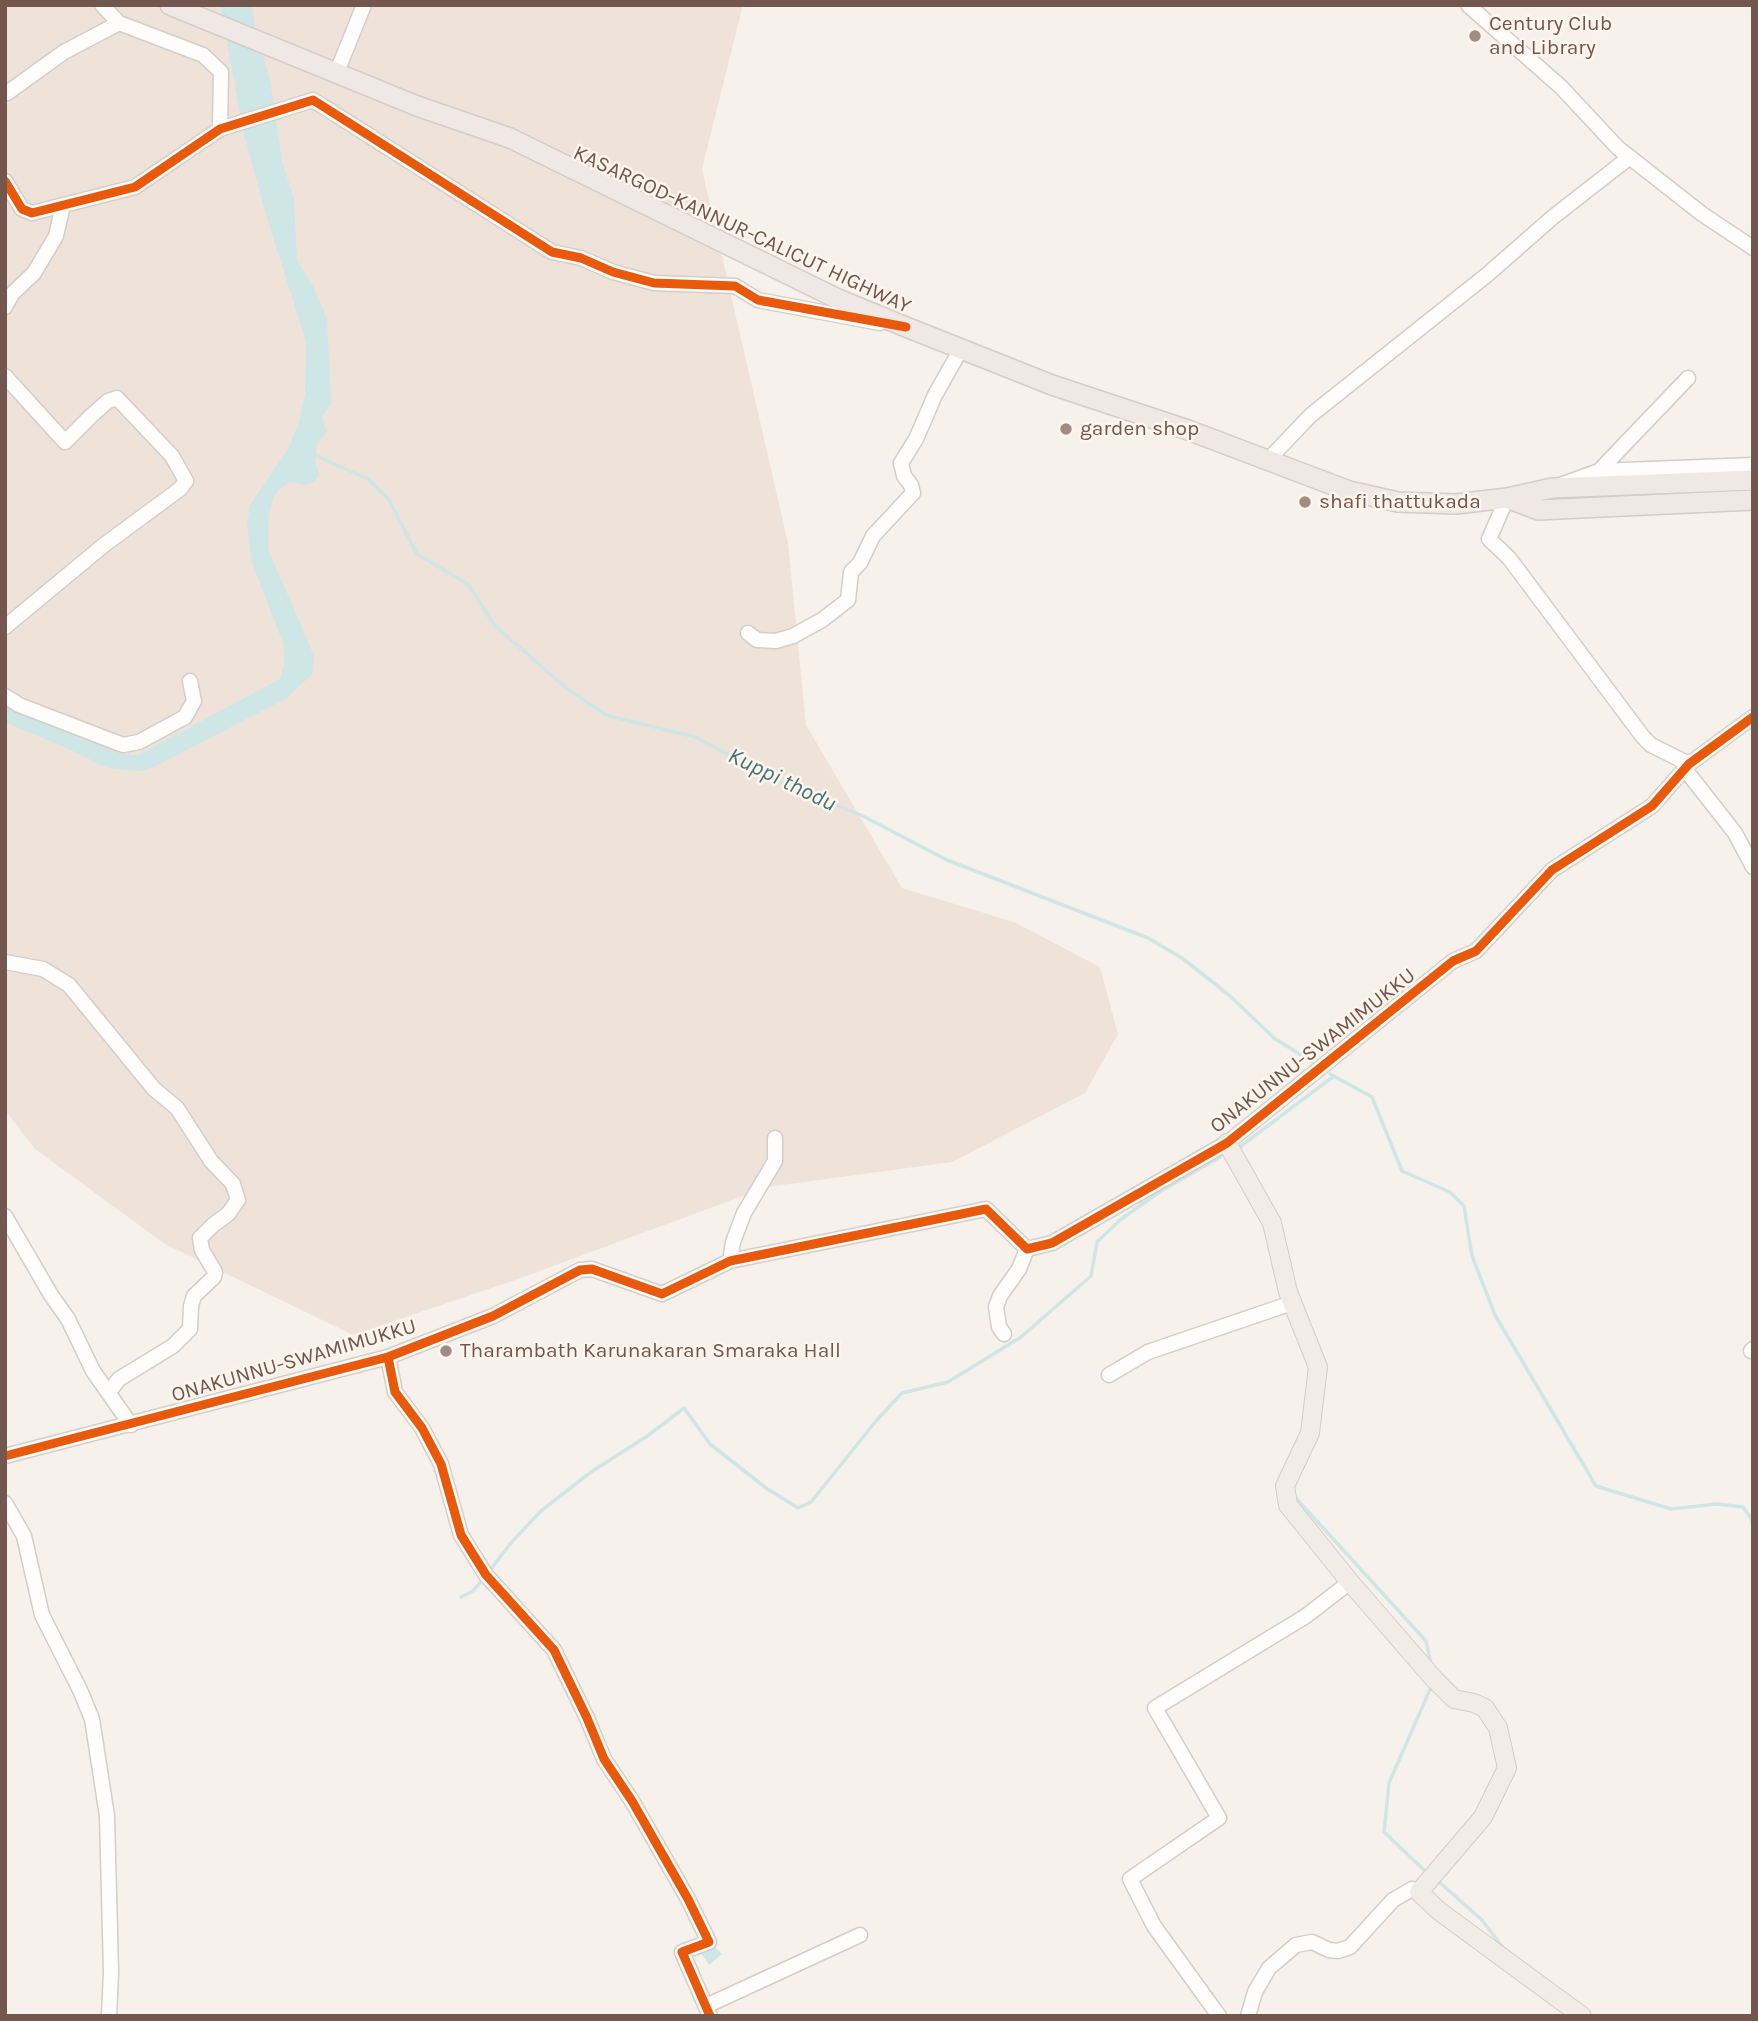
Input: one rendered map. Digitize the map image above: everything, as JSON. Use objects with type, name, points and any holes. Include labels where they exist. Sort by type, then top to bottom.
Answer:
[{"type":"highway","name":"KASARGOD-KANNUR-CALICUT HIGHWAY","points":[[170,5],[416,106],[510,138],[838,299],[1052,385],[1188,430],[1349,491],[1398,502],[1456,504],[1507,498],[1552,488],[1753,480]]},
{"type":"highway","name":"KASARGOD-KANNUR-CALICUT HIGHWAY","points":[[1507,498],[1538,510],[1753,500]]},
{"type":"main road","points":[[1227,1143],[1272,1223],[1292,1303],[1318,1367],[1310,1433],[1285,1486],[1288,1505],[1350,1582],[1454,1699],[1485,1708],[1498,1728],[1507,1768],[1483,1817],[1419,1892],[1439,1912],[1582,2016]]},
{"type":"street","points":[[102,5],[120,23],[203,55],[221,72],[220,129]]},
{"type":"street","points":[[336,74],[364,5]]},
{"type":"street","points":[[1468,5],[1561,87],[1618,148],[1702,214],[1753,248]]},
{"type":"street","points":[[6,93],[64,52],[120,23]]},
{"type":"street","points":[[5,181],[22,209],[32,213],[135,187],[220,129],[313,100],[552,252],[581,258],[613,272],[654,283],[735,286],[758,300],[906,327]]},
{"type":"street","points":[[1268,460],[1311,415],[1630,157]]},
{"type":"street","points":[[5,307],[12,294],[34,273],[56,236],[64,205]]},
{"type":"street","points":[[748,633],[757,640],[776,641],[793,636],[822,620],[848,600],[851,572],[860,563],[873,536],[913,493],[901,463],[961,349]]},
{"type":"street","points":[[5,376],[65,442],[108,401],[117,398],[172,456],[186,481],[180,489],[104,545],[5,627]]},
{"type":"street","points":[[1599,471],[1688,378]]},
{"type":"street","points":[[1552,488],[1599,471],[1753,465]]},
{"type":"street","points":[[1507,498],[1489,539],[1508,558],[1643,737],[1687,766],[1735,833],[1753,867]]},
{"type":"street","points":[[5,696],[19,705],[123,745],[139,742],[185,717],[194,701],[190,681]]},
{"type":"street","name":"ONAKUNNU-SWAMIMUKKU","points":[[5,1456],[388,1357],[493,1316],[580,1270],[592,1269],[662,1294],[730,1261],[986,1209],[1027,1249],[1052,1243],[1227,1143],[1453,961],[1476,951],[1552,870],[1652,806],[1687,766],[1753,717]]},
{"type":"street","points":[[5,962],[43,969],[69,985],[154,1089],[177,1108],[211,1161],[233,1184],[238,1200],[228,1214],[200,1238],[202,1250],[215,1272],[214,1277],[194,1296],[190,1329],[173,1346],[119,1378],[109,1392]]},
{"type":"street","points":[[730,1261],[733,1242],[744,1213],[775,1161],[775,1138]]},
{"type":"street","points":[[5,1216],[68,1319],[93,1371],[131,1425]]},
{"type":"street","points":[[1004,1334],[999,1327],[996,1307],[1000,1296],[1019,1269],[1027,1249]]},
{"type":"street","points":[[1109,1376],[1148,1352],[1292,1303]]},
{"type":"street","points":[[388,1357],[395,1392],[422,1428],[441,1464],[461,1535],[486,1575],[555,1650],[604,1759],[632,1801],[688,1899],[709,1942],[682,1952],[708,2011],[860,1935]]},
{"type":"street","points":[[5,1503],[24,1536],[42,1615],[92,1719],[107,1816],[111,1972],[108,2016]]},
{"type":"street","points":[[1219,2016],[1154,1926],[1130,1880],[1219,1818],[1154,1708],[1306,1616],[1350,1582]]},
{"type":"street","points":[[1248,2016],[1255,1992],[1269,1968],[1296,1945],[1312,1942],[1338,1951],[1350,1947],[1393,1900],[1412,1889],[1419,1892]]},
{"type":"shaded area","points":[[5,5],[743,5],[702,169],[788,543],[806,725],[902,888],[1014,922],[1100,967],[1118,1034],[1085,1093],[952,1162],[767,1187],[518,1279],[353,1335],[165,1244],[35,1149],[5,1110]]},
{"type":"water","points":[[220,5],[252,5],[255,28],[270,80],[282,161],[294,199],[297,261],[311,282],[327,318],[331,404],[322,416],[327,432],[317,443],[315,461],[319,475],[314,482],[304,485],[290,482],[278,490],[273,498],[269,517],[268,549],[314,656],[312,674],[287,698],[154,767],[140,771],[115,769],[9,724],[5,721],[5,699],[95,739],[120,754],[138,755],[280,679],[285,661],[283,643],[251,560],[247,524],[250,505],[288,449],[299,422],[305,395],[306,341],[266,215],[243,130]]},
{"type":"water","points":[[714,1946],[722,1954],[709,1965],[702,1954]]},
{"type":"waterway","name":"Kuppi thodu","points":[[312,454],[368,479],[389,500],[417,554],[468,584],[495,626],[566,688],[606,715],[695,737],[786,785],[863,816],[947,860],[1148,938],[1182,958],[1229,995],[1274,1038],[1312,1062]]},
{"type":"waterway","points":[[1330,1074],[1372,1097],[1402,1171],[1450,1192],[1464,1206],[1472,1256],[1495,1315],[1596,1486],[1671,1509],[1717,1504],[1743,1507],[1753,1526]]},
{"type":"waterway","points":[[1241,1146],[1334,1076]]},
{"type":"waterway","points":[[488,1573],[510,1544],[541,1511],[591,1472],[646,1437],[684,1408],[710,1444],[766,1488],[798,1508],[811,1502],[902,1393],[948,1382],[1021,1337],[1091,1276],[1097,1242],[1120,1220],[1161,1191],[1220,1157]]},
{"type":"waterway","points":[[1294,1496],[1426,1641],[1431,1664]]},
{"type":"waterway","points":[[461,1597],[473,1591],[483,1579]]},
{"type":"waterway","points":[[1424,1870],[1384,1832],[1389,1783],[1432,1685]]},
{"type":"waterway","points":[[1438,1881],[1482,1920],[1504,1949]]},
{"type":"cycle path","points":[[5,181],[22,209],[32,213],[135,187],[220,129],[313,100],[552,252],[581,258],[613,272],[654,283],[735,286],[758,300],[906,327]]},
{"type":"cycle path","points":[[5,1456],[388,1357],[493,1316],[580,1270],[592,1269],[662,1294],[730,1261],[986,1209],[1027,1249],[1052,1243],[1227,1143],[1453,961],[1476,951],[1552,870],[1652,806],[1689,764],[1753,717]]},
{"type":"cycle path","points":[[388,1357],[395,1392],[422,1428],[441,1464],[461,1535],[486,1575],[554,1650],[604,1759],[632,1801],[688,1899],[709,1942],[682,1952],[710,2016]]},
{"type":"place","name":"Century Club and Library","points":[[1475,36]]},
{"type":"place","name":"garden shop","points":[[1066,429]]},
{"type":"place","name":"shafi thattukada","points":[[1305,502]]},
{"type":"place","name":"Tharambath Karunakaran Smaraka Hall","points":[[446,1351]]}]
